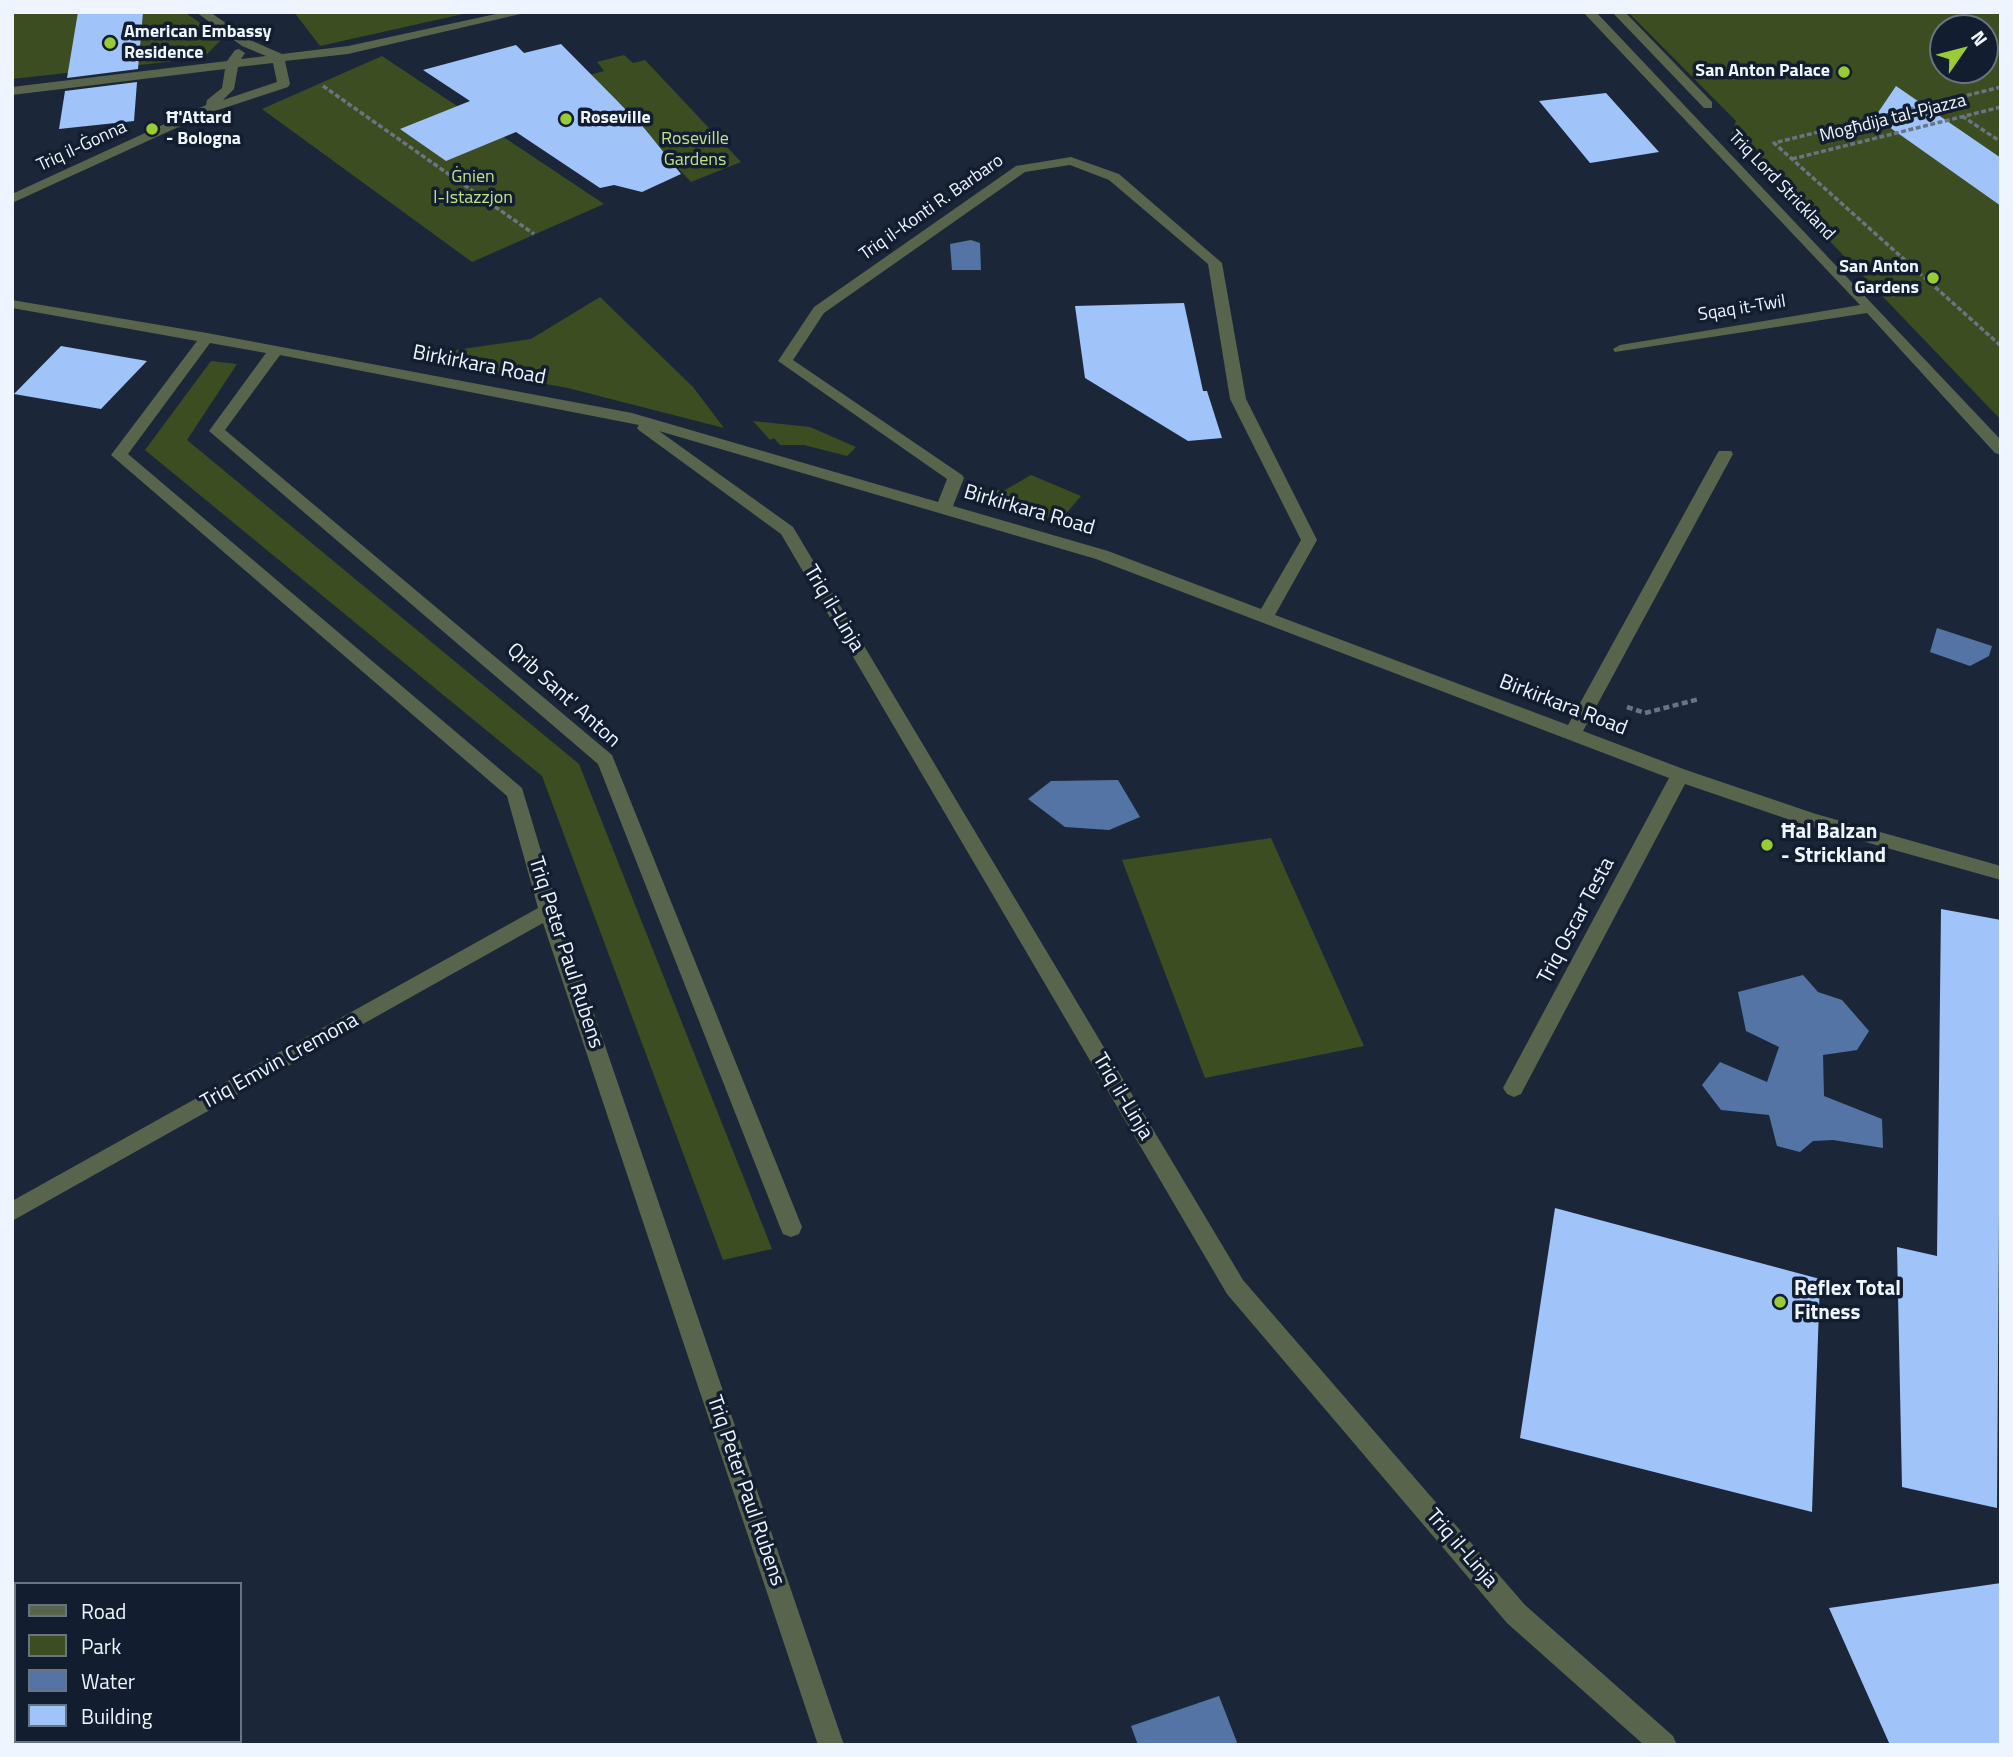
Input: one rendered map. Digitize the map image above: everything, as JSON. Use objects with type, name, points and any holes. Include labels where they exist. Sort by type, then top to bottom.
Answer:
[{"type":"street","points":[[202,12],[246,43],[278,57]]},
{"type":"street","points":[[12,90],[348,50],[523,12]]},
{"type":"street","name":"Triq Lord Strickland","points":[[1589,12],[2001,450]]},
{"type":"street","points":[[1618,12],[1708,105]]},
{"type":"street","points":[[233,63],[246,43]]},
{"type":"street","name":"Triq il-Ġonna","points":[[12,199],[204,110],[284,84],[278,57]]},
{"type":"street","name":"Triq il-Ġonna","points":[[204,110],[228,89],[233,63]]},
{"type":"street","name":"Triq il-Konti R. Barbaro","points":[[943,510],[956,478],[785,361],[820,310],[1021,169],[1072,161],[1114,177],[1215,263],[1238,400],[1309,540],[1266,616]]},
{"type":"street","name":"Birkirkara Road","points":[[12,304],[207,337],[632,418],[1101,555],[1681,775],[1812,820],[2001,873]]},
{"type":"street","name":"Sqaq it-Twil","points":[[1620,349],[1870,308]]},
{"type":"street","name":"Triq Peter Paul Rubens","points":[[207,337],[120,455],[515,793],[549,911],[831,1745]]},
{"type":"street","name":"Qrib Sant' Anton","points":[[276,350],[218,431],[606,760],[791,1227]]},
{"type":"street","name":"Triq il-Linja","points":[[632,418],[787,531],[1235,1287],[1517,1614],[1664,1745]]},
{"type":"street","points":[[1572,734],[1725,454]]},
{"type":"street","name":"Triq Oscar Testa","points":[[1514,1088],[1681,775]]},
{"type":"street","name":"Triq Emvin Cremona","points":[[12,1212],[549,911]]},
{"type":"path","points":[[1760,12],[1777,12]]},
{"type":"path","points":[[319,83],[534,234]]},
{"type":"path","points":[[2001,87],[1774,144],[2001,346]]},
{"type":"path","name":"Mogħdija tal-Pjazza","points":[[1791,159],[2001,107]]},
{"type":"path","points":[[1962,116],[2001,142]]},
{"type":"path","points":[[1593,695],[1645,713],[1699,699]]},
{"type":"green space","points":[[12,12],[184,12],[223,38],[203,58],[12,79]]},
{"type":"green space","points":[[294,12],[472,12],[320,46]]},
{"type":"green space","name":"San Anton Gardens","points":[[1628,12],[2001,12],[2001,420],[1730,137],[1736,121]]},
{"type":"green space","name":"Roseville Gardens","points":[[624,55],[633,63],[645,60],[741,162],[691,182],[647,135],[649,133],[620,103],[615,105],[590,75],[604,71],[597,62]]},
{"type":"green space","name":"Ġnien l-Istazzjon","points":[[382,56],[604,204],[472,262],[262,109]]},
{"type":"green space","points":[[600,297],[693,387],[724,428],[568,388],[452,367],[456,350],[531,339]]},
{"type":"green space","points":[[211,361],[237,364],[187,440],[579,764],[772,1249],[723,1260],[542,776],[145,450]]},
{"type":"green space","points":[[753,421],[810,427],[856,447],[847,456],[804,445],[780,445],[774,438],[770,440]]},
{"type":"green space","points":[[1031,475],[1081,496],[1063,517],[1044,518],[968,499],[974,490],[1005,490]]},
{"type":"green space","points":[[1271,838],[1364,1046],[1205,1078],[1122,860]]},
{"type":"water","points":[[971,240],[980,243],[981,270],[952,270],[950,244]]},
{"type":"water","points":[[1937,628],[1992,646],[1989,656],[1970,666],[1930,652]]},
{"type":"water","points":[[1118,780],[1140,817],[1109,830],[1065,827],[1028,799],[1051,781]]},
{"type":"water","points":[[1803,975],[1818,992],[1842,1000],[1869,1031],[1857,1050],[1823,1055],[1824,1096],[1882,1119],[1883,1148],[1833,1140],[1813,1141],[1800,1152],[1777,1146],[1769,1115],[1721,1110],[1702,1085],[1720,1062],[1767,1082],[1779,1047],[1746,1031],[1738,992]]},
{"type":"water","points":[[1219,1696],[1238,1745],[1138,1745],[1131,1726]]},
{"type":"building","points":[[78,12],[143,12],[138,69],[67,78]]},
{"type":"building","name":"Roseville","points":[[561,44],[645,129],[681,174],[642,192],[614,185],[600,188],[516,132],[446,161],[400,129],[470,101],[423,70],[516,45],[524,53]]},
{"type":"building","points":[[137,82],[134,121],[59,129],[65,91]]},
{"type":"building","points":[[1896,86],[2001,158],[2001,206],[1875,117]]},
{"type":"building","points":[[1606,93],[1659,152],[1590,163],[1539,101]]},
{"type":"building","points":[[1184,303],[1203,391],[1207,391],[1222,438],[1188,441],[1085,378],[1075,306]]},
{"type":"building","points":[[61,346],[147,361],[101,409],[14,394]]},
{"type":"building","points":[[1941,909],[2001,920],[1997,1508],[1902,1487],[1897,1247],[1937,1256]]},
{"type":"building","points":[[1555,1208],[1820,1279],[1812,1512],[1520,1438]]},
{"type":"building","points":[[2001,1583],[2001,1745],[1890,1745],[1829,1608]]},
{"type":"place","name":"American Embassy Residence","points":[[110,43]]},
{"type":"place","name":"San Anton Palace","points":[[1844,72]]},
{"type":"place","name":"Roseville","points":[[566,119]]},
{"type":"place","name":"Ħ'Attard - Bologna","points":[[152,129]]},
{"type":"place","name":"San Anton Gardens","points":[[1933,278]]},
{"type":"place","name":"Ħal Balzan - Strickland","points":[[1767,845]]},
{"type":"place","name":"Reflex Total Fitness","points":[[1780,1302]]}]
